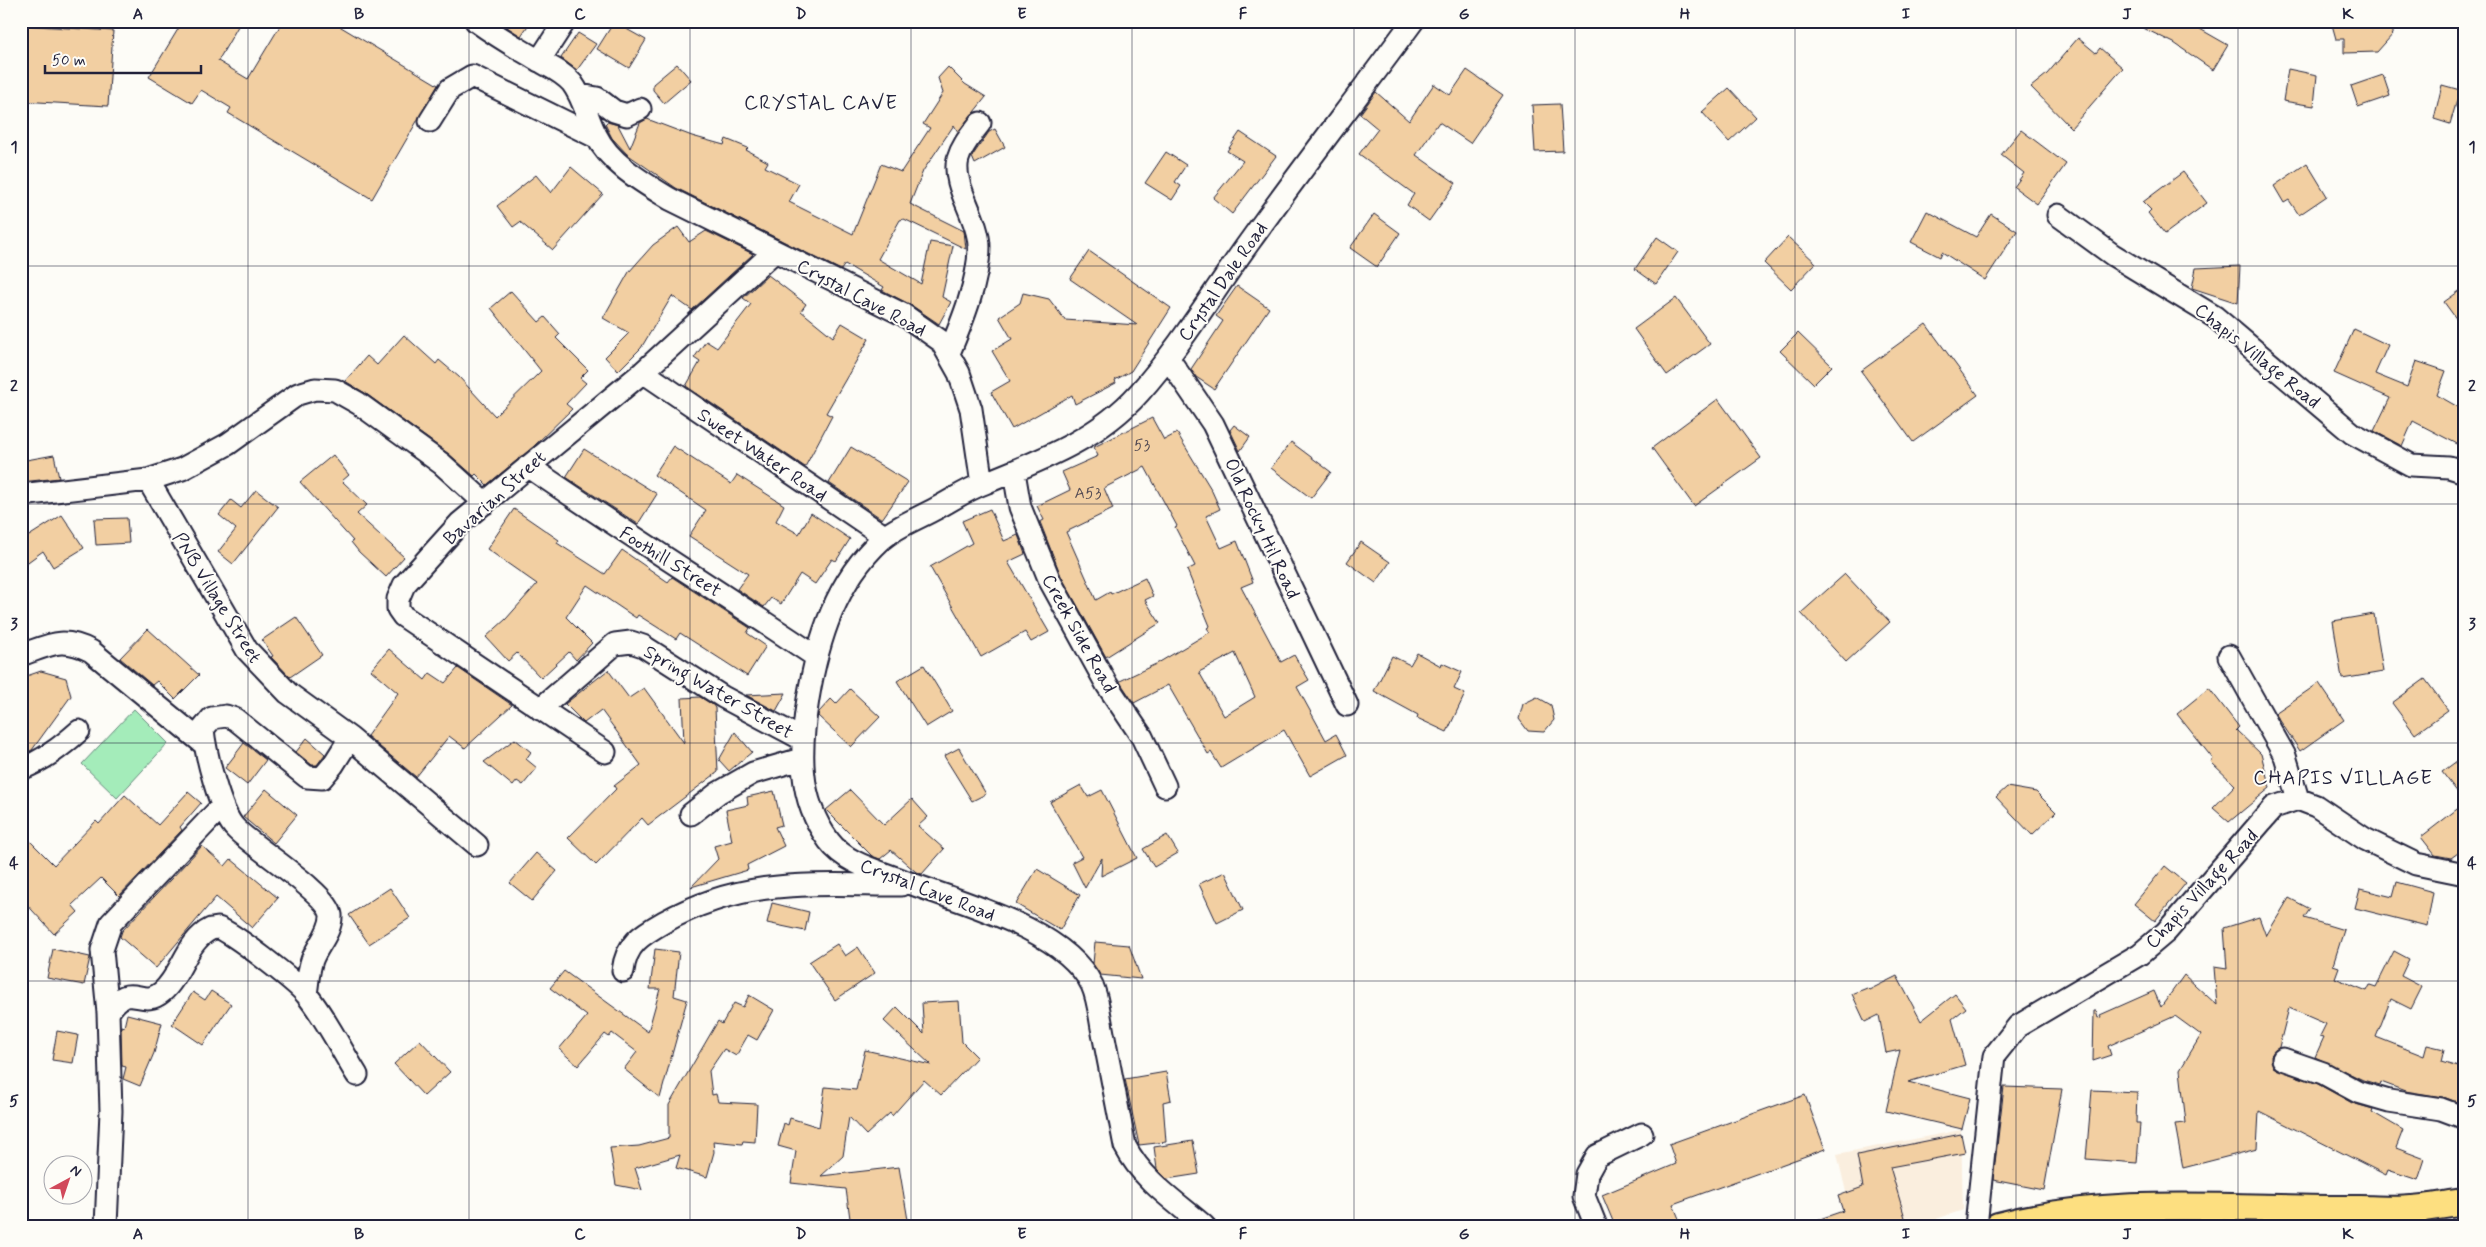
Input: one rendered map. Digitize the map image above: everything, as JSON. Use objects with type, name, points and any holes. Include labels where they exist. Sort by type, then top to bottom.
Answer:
[{"type":"main road","points":[[1998,1226],[2043,1215],[2101,1210],[2186,1206],[2304,1210],[2413,1209],[2465,1202]]},
{"type":"street","name":"Crystal Cave Road","points":[[476,21],[558,71],[571,82],[580,96],[596,137],[625,168],[649,186],[670,200],[904,315],[941,341],[949,353],[959,373],[971,409],[979,452],[982,484],[884,536],[856,568],[836,599],[815,656],[802,749],[807,798],[821,830],[833,847],[852,860],[916,885],[971,903],[1023,926],[1073,961],[1094,989],[1125,1146],[1144,1176],[1204,1226]]},
{"type":"street","points":[[539,61],[565,21]]},
{"type":"street","name":"Crystal Dale Road","points":[[982,484],[1014,472],[1082,439],[1112,419],[1137,395],[1168,358],[1326,136],[1413,21]]},
{"type":"street","points":[[430,121],[450,89],[472,76],[596,137]]},
{"type":"street","points":[[580,96],[596,98],[614,111],[628,115],[640,109]]},
{"type":"street","points":[[949,353],[965,313],[975,278],[979,246],[976,227],[956,169],[964,145],[980,123]]},
{"type":"street","name":"Chapis Village Road","points":[[2058,215],[2113,255],[2215,317],[2352,433],[2411,465],[2449,467],[2465,472]]},
{"type":"street","name":"Bavarian Street","points":[[605,752],[403,616],[398,609],[398,599],[404,585],[460,523],[642,372],[775,251]]},
{"type":"street","name":"Old Rocky Hil Road","points":[[1168,358],[1213,424],[1347,705]]},
{"type":"street","name":"Sweet Water Road","points":[[642,372],[884,536]]},
{"type":"street","points":[[21,495],[148,480],[182,469],[228,444],[298,394],[315,389],[335,390],[358,403],[442,464],[485,503]]},
{"type":"street","name":"Foothill Street","points":[[528,466],[617,527],[692,573],[815,656]]},
{"type":"street","name":"Creek Side Road","points":[[1014,472],[1020,506],[1050,581],[1107,685],[1142,737],[1165,786]]},
{"type":"street","name":"PNB Village Street","points":[[148,480],[247,650],[288,693],[350,738],[477,846]]},
{"type":"street","points":[[21,655],[58,642],[80,646],[91,651],[204,744]]},
{"type":"street","name":"Spring Water Street","points":[[540,709],[615,644],[631,642],[643,646],[802,749]]},
{"type":"street","points":[[2229,656],[2285,756],[2298,799],[2316,806],[2365,839],[2416,864],[2460,873],[2465,871]]},
{"type":"street","points":[[306,994],[312,960],[331,923],[330,912],[319,895],[234,828],[222,806],[204,744],[205,724],[212,718],[226,716],[235,719],[290,765],[312,779],[322,778],[334,765],[350,738]]},
{"type":"street","points":[[21,768],[38,762],[62,746],[79,731]]},
{"type":"street","points":[[691,814],[718,793],[802,749]]},
{"type":"street","name":"Chapis Village Road","points":[[1976,1226],[1994,1056],[2018,1026],[2140,954],[2166,932],[2193,903],[2213,875],[2244,843],[2274,807],[2298,799]]},
{"type":"street","points":[[106,1226],[111,1111],[108,1013],[102,950],[111,923],[222,806]]},
{"type":"street","points":[[622,971],[624,958],[640,937],[678,915],[722,897],[800,884],[916,885]]},
{"type":"street","points":[[108,1013],[114,1002],[124,996],[147,998],[161,993],[196,942],[212,929],[219,928],[237,938],[306,994],[357,1075]]},
{"type":"street","points":[[2283,1059],[2323,1074],[2358,1092],[2389,1101],[2441,1110],[2465,1118]]},
{"type":"street","points":[[1596,1226],[1584,1196],[1587,1174],[1597,1156],[1642,1134]]},
{"type":"shaded area","points":[[1961,1130],[1963,1210],[1915,1226],[1854,1226],[1837,1154]]},
{"type":"green space","points":[[134,709],[168,743],[117,798],[82,764]]},
{"type":"building","points":[[183,21],[241,21],[218,61],[248,79],[283,21],[331,21],[438,85],[372,199],[228,113],[231,108],[201,90],[192,103],[149,77]]},
{"type":"building","points":[[510,21],[531,21],[521,36],[507,27]]},
{"type":"building","points":[[2129,21],[2186,21],[2228,45],[2213,70],[2174,43]]},
{"type":"building","points":[[2331,21],[2393,21],[2393,34],[2377,52],[2344,53],[2344,39],[2336,39]]},
{"type":"building","points":[[614,22],[646,40],[629,68],[597,49]]},
{"type":"building","points":[[21,25],[113,31],[108,106],[21,101]]},
{"type":"building","points":[[578,33],[596,44],[577,70],[561,58]]},
{"type":"building","points":[[2078,38],[2096,53],[2100,48],[2123,68],[2071,128],[2031,87],[2047,74]]},
{"type":"building","points":[[677,64],[691,80],[664,103],[653,90],[653,84]]},
{"type":"building","points":[[948,67],[965,84],[986,97],[958,132],[954,125],[923,171],[910,204],[964,231],[966,249],[904,219],[900,220],[878,259],[921,284],[930,242],[953,246],[942,297],[951,302],[939,324],[911,305],[882,290],[884,287],[845,264],[841,270],[676,188],[627,154],[612,138],[605,124],[607,122],[618,125],[630,148],[640,123],[647,119],[692,136],[724,145],[726,139],[748,148],[746,150],[768,162],[765,167],[799,184],[789,202],[853,234],[881,164],[901,172],[930,128],[923,124],[943,93],[938,78]]},
{"type":"building","points":[[2288,69],[2317,75],[2314,106],[2283,101]]},
{"type":"building","points":[[1467,70],[1503,95],[1470,143],[1439,122],[1416,155],[1456,183],[1429,221],[1407,205],[1414,194],[1359,154],[1378,129],[1360,114],[1376,92],[1409,121],[1434,84],[1450,95]]},
{"type":"building","points":[[2383,75],[2390,96],[2358,107],[2351,86]]},
{"type":"building","points":[[2442,85],[2460,90],[2450,124],[2434,119]]},
{"type":"building","points":[[1729,88],[1756,117],[1729,142],[1702,112]]},
{"type":"building","points":[[1560,104],[1563,151],[1535,152],[1532,105]]},
{"type":"building","points":[[995,129],[1005,147],[975,164],[973,155],[989,132]]},
{"type":"building","points":[[2021,130],[2066,164],[2037,204],[2014,187],[2024,173],[2001,155]]},
{"type":"building","points":[[1240,132],[1276,156],[1232,214],[1213,198],[1243,161],[1227,151]]},
{"type":"building","points":[[1166,152],[1186,165],[1175,182],[1181,186],[1172,200],[1145,183]]},
{"type":"building","points":[[2307,163],[2327,196],[2299,215],[2289,200],[2284,203],[2274,186]]},
{"type":"building","points":[[571,167],[603,194],[553,250],[520,222],[513,227],[497,206],[536,175],[551,193]]},
{"type":"building","points":[[2183,172],[2207,203],[2165,234],[2148,213],[2151,210],[2143,202]]},
{"type":"building","points":[[1927,211],[1976,237],[1991,214],[2017,231],[1985,280],[1942,252],[1940,257],[1911,242]]},
{"type":"building","points":[[1374,214],[1400,233],[1377,267],[1350,248]]},
{"type":"building","points":[[678,227],[689,242],[706,231],[753,254],[692,310],[672,296],[641,348],[618,371],[605,357],[629,333],[603,318],[629,272],[653,245]]},
{"type":"building","points":[[1657,237],[1678,252],[1656,284],[1635,269]]},
{"type":"building","points":[[1788,237],[1816,263],[1791,289],[1764,263]]},
{"type":"building","points":[[1089,251],[1171,308],[1131,371],[1115,380],[1116,383],[1075,404],[1072,395],[1012,429],[991,392],[1010,381],[992,351],[1012,339],[999,317],[1020,303],[1023,293],[1049,299],[1065,320],[1137,325],[1070,279]]},
{"type":"building","points":[[2240,266],[2238,303],[2192,288],[2196,268]]},
{"type":"building","points":[[768,275],[806,304],[801,311],[833,337],[842,323],[869,339],[826,413],[832,416],[805,467],[686,386],[700,362],[694,358],[706,341],[717,348],[751,304],[743,298]]},
{"type":"building","points":[[1237,286],[1269,308],[1214,389],[1196,377],[1191,369],[1223,321],[1216,316]]},
{"type":"building","points":[[2465,287],[2465,331],[2444,302]]},
{"type":"building","points":[[511,291],[539,322],[545,317],[560,334],[556,338],[588,370],[580,378],[586,383],[566,404],[572,409],[533,447],[487,485],[476,474],[474,476],[449,454],[365,393],[345,381],[367,356],[377,365],[404,335],[436,364],[439,360],[459,377],[495,416],[541,371],[491,308]]},
{"type":"building","points":[[1676,298],[1710,344],[1667,375],[1634,329]]},
{"type":"building","points":[[1926,324],[1978,395],[1913,442],[1861,371]]},
{"type":"building","points":[[2354,329],[2388,345],[2375,374],[2407,387],[2416,361],[2446,371],[2437,395],[2465,411],[2465,448],[2413,421],[2402,446],[2374,431],[2390,398],[2334,373]]},
{"type":"building","points":[[1798,333],[1832,366],[1814,384],[1780,351]]},
{"type":"building","points":[[1718,399],[1761,458],[1694,506],[1652,448]]},
{"type":"building","points":[[1152,418],[1164,440],[1177,433],[1211,489],[1220,509],[1206,516],[1221,548],[1237,541],[1253,582],[1241,587],[1281,662],[1294,655],[1309,680],[1297,687],[1326,740],[1336,734],[1347,755],[1310,776],[1284,730],[1221,768],[1211,752],[1208,754],[1168,685],[1134,703],[1120,681],[1158,663],[1210,632],[1207,628],[1210,626],[1187,570],[1195,566],[1175,527],[1177,526],[1145,467],[1104,488],[1113,509],[1066,532],[1096,600],[1110,592],[1111,594],[1145,578],[1153,596],[1145,600],[1160,623],[1106,657],[1061,576],[1040,522],[1044,520],[1037,506],[1070,490],[1062,472],[1098,456],[1094,447]],"holes":[[[1235,653],[1255,697],[1224,716],[1199,672]]]},
{"type":"building","points":[[1234,425],[1250,437],[1240,451],[1230,430]]},
{"type":"building","points":[[1291,442],[1331,472],[1311,498],[1271,468]]},
{"type":"building","points":[[673,446],[731,484],[737,475],[784,505],[776,521],[799,534],[811,513],[850,539],[836,561],[832,559],[815,584],[800,574],[781,604],[771,598],[764,607],[737,589],[748,574],[689,536],[706,510],[654,475]]},
{"type":"building","points":[[851,447],[908,482],[882,519],[829,483]]},
{"type":"building","points":[[584,449],[657,494],[638,524],[566,477]]},
{"type":"building","points":[[54,455],[59,478],[21,482],[21,461]]},
{"type":"building","points":[[333,455],[349,475],[342,481],[367,505],[357,514],[404,557],[386,577],[359,552],[351,542],[353,541],[300,482]]},
{"type":"building","points":[[256,490],[278,507],[233,564],[218,552],[236,529],[219,515],[231,500],[241,508]]},
{"type":"building","points":[[514,509],[559,540],[557,543],[605,574],[622,550],[668,582],[672,577],[750,628],[747,633],[766,646],[747,676],[680,633],[676,639],[638,615],[636,618],[587,585],[566,617],[592,643],[576,660],[569,652],[541,678],[517,653],[508,661],[486,637],[506,619],[537,584],[487,549]]},
{"type":"building","points":[[990,509],[1004,541],[1018,535],[1025,554],[1008,562],[1049,632],[1031,642],[1025,632],[981,657],[930,567],[972,543],[962,521]]},
{"type":"building","points":[[62,515],[84,548],[53,567],[43,551],[21,567],[21,541]]},
{"type":"building","points":[[127,518],[129,543],[96,545],[94,519]]},
{"type":"building","points":[[1361,542],[1390,562],[1376,583],[1347,562]]},
{"type":"building","points":[[1845,574],[1890,622],[1846,662],[1801,613]]},
{"type":"building","points":[[2374,614],[2383,672],[2342,679],[2333,621]]},
{"type":"building","points":[[296,617],[322,655],[290,677],[271,657],[273,656],[262,640]]},
{"type":"building","points":[[148,629],[199,675],[175,699],[157,681],[152,685],[120,658]]},
{"type":"building","points":[[389,649],[425,680],[430,673],[445,683],[458,668],[512,705],[465,748],[449,736],[416,777],[367,736],[398,693],[371,670]]},
{"type":"building","points":[[1417,653],[1441,666],[1442,663],[1462,672],[1454,689],[1465,694],[1447,732],[1417,718],[1418,715],[1374,691],[1392,656],[1410,665]]},
{"type":"building","points":[[924,665],[952,711],[926,727],[897,681]]},
{"type":"building","points":[[608,670],[629,698],[644,688],[684,743],[682,698],[700,697],[713,705],[715,708],[718,772],[648,825],[642,818],[596,865],[568,838],[616,789],[614,786],[641,765],[601,710],[584,723],[565,704]]},
{"type":"building","points":[[41,671],[66,678],[71,696],[32,750],[21,755],[21,678]]},
{"type":"building","points":[[2425,679],[2448,710],[2415,734],[2392,703]]},
{"type":"building","points":[[2319,683],[2344,720],[2300,751],[2275,713]]},
{"type":"building","points":[[2209,688],[2239,727],[2236,730],[2261,754],[2270,788],[2229,822],[2213,808],[2235,785],[2211,762],[2213,759],[2177,714]]},
{"type":"building","points":[[850,689],[880,717],[851,747],[818,716],[819,712],[831,699],[836,704]]},
{"type":"building","points":[[786,693],[776,711],[746,695]]},
{"type":"building","points":[[1537,697],[1551,705],[1554,720],[1544,732],[1528,731],[1519,719],[1523,704]]},
{"type":"building","points":[[735,732],[752,752],[729,771],[719,760]]},
{"type":"building","points":[[307,738],[325,754],[317,765],[312,765],[296,752]]},
{"type":"building","points":[[515,739],[531,752],[526,759],[537,768],[523,785],[517,781],[513,786],[484,762]]},
{"type":"building","points":[[244,743],[266,760],[247,785],[225,768]]},
{"type":"building","points":[[959,748],[986,794],[972,801],[944,756]]},
{"type":"building","points":[[2465,755],[2465,802],[2442,772]]},
{"type":"building","points":[[1081,785],[1088,797],[1102,790],[1137,858],[1101,876],[1102,858],[1085,888],[1072,862],[1082,857],[1050,802]]},
{"type":"building","points":[[2007,787],[2036,792],[2056,812],[2032,835],[1996,797]]},
{"type":"building","points":[[266,789],[297,815],[274,843],[243,817]]},
{"type":"building","points":[[850,790],[884,825],[912,799],[928,817],[918,826],[944,849],[922,874],[916,872],[891,850],[880,859],[872,856],[826,810]]},
{"type":"building","points":[[774,791],[782,825],[775,827],[784,846],[747,865],[748,870],[691,887],[718,859],[714,846],[732,841],[726,810],[748,805],[747,797]]},
{"type":"building","points":[[188,792],[201,803],[180,827],[182,830],[119,896],[101,878],[72,905],[78,912],[54,934],[21,898],[21,832],[54,865],[96,821],[99,824],[125,795],[158,825]]},
{"type":"building","points":[[2465,803],[2465,848],[2451,858],[2435,855],[2421,837]]},
{"type":"building","points":[[1167,835],[1178,853],[1154,867],[1143,849]]},
{"type":"building","points":[[202,846],[225,866],[231,859],[278,898],[252,928],[216,897],[156,968],[120,937],[122,931]]},
{"type":"building","points":[[536,853],[557,871],[532,901],[510,883]]},
{"type":"building","points":[[2165,866],[2186,883],[2155,921],[2134,904]]},
{"type":"building","points":[[1037,869],[1080,895],[1060,930],[1016,904]]},
{"type":"building","points":[[1225,872],[1243,910],[1217,923],[1199,884]]},
{"type":"building","points":[[2397,882],[2433,892],[2427,926],[2355,908],[2360,889],[2393,897]]},
{"type":"building","points":[[390,888],[410,918],[369,944],[349,915]]},
{"type":"building","points":[[2289,898],[2310,909],[2304,918],[2344,930],[2333,965],[2339,967],[2335,978],[2367,991],[2370,985],[2376,987],[2394,951],[2409,959],[2401,976],[2422,987],[2411,1009],[2391,999],[2376,1037],[2424,1056],[2427,1045],[2444,1049],[2441,1062],[2465,1069],[2465,1105],[2443,1097],[2405,1091],[2381,1082],[2380,1085],[2363,1080],[2315,1057],[2324,1037],[2320,1036],[2326,1024],[2289,1008],[2279,1047],[2271,1055],[2273,1067],[2318,1084],[2352,1103],[2373,1109],[2372,1112],[2403,1130],[2396,1148],[2425,1159],[2418,1180],[2388,1170],[2386,1175],[2259,1111],[2257,1149],[2183,1168],[2175,1124],[2186,1123],[2180,1070],[2201,1035],[2175,1016],[2108,1046],[2111,1055],[2093,1061],[2094,1011],[2096,1011],[2098,1018],[2101,1017],[2100,1015],[2154,991],[2161,1007],[2184,975],[2217,1005],[2214,967],[2227,969],[2224,928],[2259,917],[2266,936]]},
{"type":"building","points":[[772,903],[809,912],[805,931],[767,923]]},
{"type":"building","points":[[1095,942],[1129,945],[1141,979],[1100,975],[1093,964]]},
{"type":"building","points":[[837,944],[845,956],[858,947],[875,973],[835,1000],[809,962]]},
{"type":"building","points":[[53,949],[90,957],[84,985],[47,978]]},
{"type":"building","points":[[655,949],[679,952],[674,996],[687,1000],[660,1098],[624,1069],[637,1052],[612,1033],[609,1037],[605,1034],[578,1066],[559,1049],[587,1016],[550,988],[564,971],[648,1032],[660,989],[650,989]]},
{"type":"building","points":[[1897,976],[1921,1021],[1955,994],[1966,1008],[1952,1019],[1965,1065],[1908,1082],[1970,1098],[1962,1129],[1886,1111],[1900,1050],[1886,1053],[1879,1015],[1865,1022],[1852,994],[1867,988],[1869,990]]},
{"type":"building","points":[[211,991],[231,1004],[203,1045],[172,1024],[193,992],[205,1000]]},
{"type":"building","points":[[749,995],[774,1010],[757,1040],[748,1035],[736,1056],[724,1049],[709,1071],[712,1095],[716,1094],[718,1102],[757,1104],[755,1142],[743,1141],[742,1144],[713,1141],[714,1152],[707,1177],[676,1168],[680,1155],[635,1168],[642,1190],[616,1185],[610,1148],[639,1146],[669,1138],[669,1105],[718,1021],[722,1024],[734,1003],[743,1007]]},
{"type":"building","points":[[959,1001],[962,1042],[977,1057],[941,1095],[924,1080],[892,1116],[890,1113],[866,1135],[849,1117],[843,1156],[821,1176],[899,1167],[909,1226],[851,1226],[846,1189],[791,1183],[796,1151],[778,1146],[784,1123],[788,1125],[790,1118],[819,1127],[825,1087],[856,1090],[865,1050],[931,1065],[884,1021],[897,1007],[924,1034],[922,1003]]},
{"type":"building","points":[[127,1014],[162,1023],[154,1053],[140,1086],[123,1079],[126,1067],[122,1066],[121,1026],[124,1027]]},
{"type":"building","points":[[57,1031],[78,1035],[73,1063],[52,1060]]},
{"type":"building","points":[[420,1040],[450,1072],[424,1096],[394,1064]]},
{"type":"building","points":[[1166,1072],[1171,1100],[1163,1102],[1166,1142],[1139,1145],[1125,1079]]},
{"type":"building","points":[[2004,1087],[2062,1089],[2044,1190],[1993,1180]]},
{"type":"building","points":[[2092,1090],[2137,1092],[2136,1123],[2140,1123],[2137,1163],[2086,1159]]},
{"type":"building","points":[[1805,1095],[1825,1149],[1673,1204],[1682,1226],[1615,1226],[1602,1195],[1676,1164],[1669,1144]]},
{"type":"building","points":[[1961,1134],[1965,1153],[1890,1167],[1906,1221],[1890,1226],[1809,1226],[1808,1223],[1843,1211],[1838,1196],[1863,1187],[1857,1155]]},
{"type":"building","points":[[1193,1141],[1199,1174],[1167,1179],[1157,1169],[1154,1147]]},
{"type":"district","name":"CRYSTAL CAVE","points":[[821,102]]},
{"type":"district","name":"CHAPIS VILLAGE","points":[[2343,777]]}]
